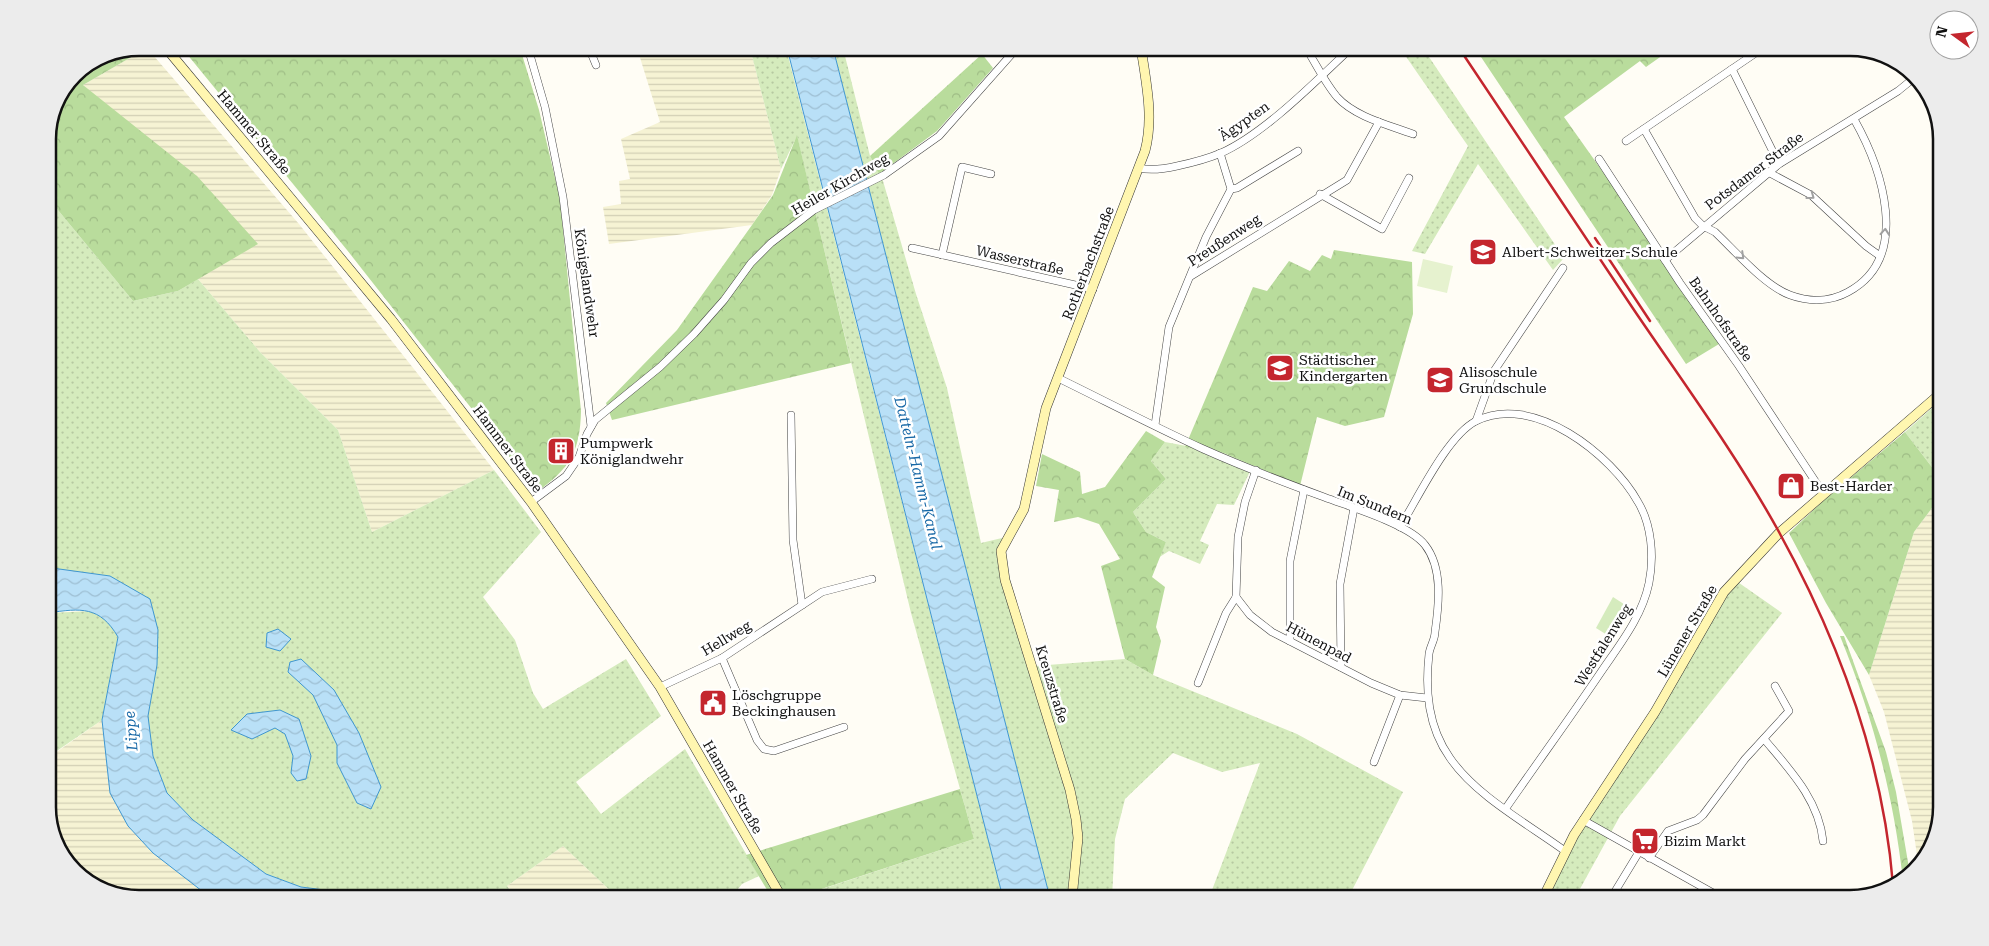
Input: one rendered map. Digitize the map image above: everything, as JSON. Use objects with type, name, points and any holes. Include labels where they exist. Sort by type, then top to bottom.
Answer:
[{"type":"main road","name":"Hammer Straße","points":[[173,56],[391,319],[531,502],[660,687],[777,890]]},
{"type":"main road","name":"Rotherbachstraße","points":[[1029,484],[1041,423],[1139,168],[1148,138],[1150,125],[1141,56]]},
{"type":"main road","name":"Lünener Straße","points":[[1546,890],[1564,851],[1655,712],[1724,592],[1766,546],[1823,493],[1933,400]]},
{"type":"main road","name":"Kreuzstraße","points":[[1029,484],[1022,516],[1004,544],[1001,560],[1005,580],[1067,782],[1076,819],[1078,838],[1073,890]]},
{"type":"street","name":"Königslandwehr","points":[[530,56],[545,107],[562,197],[591,426],[579,457],[566,476],[531,502]]},
{"type":"street","points":[[592,56],[596,65]]},
{"type":"street","name":"Heiler Kirchweg","points":[[591,426],[694,334],[724,300],[750,263],[771,243],[814,210],[884,175],[939,136],[1010,56]]},
{"type":"street","points":[[1311,56],[1336,96],[1345,105],[1379,122],[1414,134]]},
{"type":"street","name":"Ägypten","points":[[1139,168],[1150,170],[1169,168],[1220,153],[1258,130],[1323,75],[1342,56]]},
{"type":"street","points":[[1626,141],[1752,56]]},
{"type":"street","points":[[1732,70],[1779,164]]},
{"type":"street","name":"Potsdamer Straße","points":[[1665,260],[1768,172],[1898,91],[1909,82]]},
{"type":"street","points":[[1644,129],[1695,218],[1703,226],[1714,232],[1775,288],[1802,299],[1829,299],[1855,288],[1866,278],[1880,256],[1886,227],[1884,193],[1872,154],[1854,118]]},
{"type":"street","name":"Preußenweg","points":[[1155,425],[1166,336],[1191,276],[1320,194],[1347,180],[1379,122]]},
{"type":"street","points":[[1231,189],[1237,188],[1298,151]]},
{"type":"street","points":[[1191,276],[1206,237],[1231,189],[1220,153]]},
{"type":"street","name":"Bahnhofstraße","points":[[1599,158],[1665,260],[1739,366],[1823,493]]},
{"type":"street","points":[[942,255],[962,168],[991,174]]},
{"type":"street","points":[[1768,172],[1811,196],[1866,246],[1880,256]]},
{"type":"street","points":[[1320,194],[1382,229],[1409,178]]},
{"type":"street","name":"Wasserstraße","points":[[912,248],[1093,289]]},
{"type":"street","points":[[1476,420],[1494,371],[1563,268]]},
{"type":"street","name":"Im Sundern","points":[[1058,378],[1202,448],[1400,527],[1419,538],[1430,552],[1436,568],[1435,632],[1429,656],[1428,698],[1431,720],[1449,758],[1468,779],[1564,851]]},
{"type":"street","name":"Westfalenweg","points":[[1400,527],[1449,446],[1463,430],[1476,420],[1507,413],[1531,415],[1550,423],[1595,450],[1626,484],[1639,503],[1647,522],[1650,541],[1649,582],[1643,605],[1634,622],[1506,808]]},
{"type":"street","points":[[791,415],[793,540],[802,605]]},
{"type":"street","points":[[1198,683],[1226,613],[1236,597],[1238,538],[1245,502],[1256,470]]},
{"type":"street","points":[[1290,641],[1290,561],[1304,490]]},
{"type":"street","points":[[1341,667],[1340,584],[1354,508]]},
{"type":"street","name":"Hellweg","points":[[660,687],[722,658],[822,592],[872,579]]},
{"type":"street","name":"Hünenpad","points":[[1236,597],[1250,615],[1272,632],[1370,683],[1400,694],[1428,698]]},
{"type":"street","points":[[722,658],[758,740],[764,749],[774,751],[844,727]]},
{"type":"street","points":[[1649,858],[1668,831],[1689,824],[1703,815],[1745,759],[1789,711],[1775,686]]},
{"type":"street","points":[[1374,762],[1400,694]]},
{"type":"street","points":[[1764,739],[1792,772],[1814,805],[1821,822],[1823,841]]},
{"type":"street","points":[[1583,820],[1707,890]]},
{"type":"street","points":[[1617,890],[1639,852]]},
{"type":"shaded area","points":[[154,56],[299,224],[494,470],[372,532],[338,430],[260,352],[198,279],[257,244],[83,85],[131,57]]},
{"type":"shaded area","points":[[639,56],[752,56],[781,169],[772,195],[752,225],[609,244],[603,207],[621,204],[619,181],[630,179],[621,139],[660,122]]},
{"type":"shaded area","points":[[1933,507],[1933,806],[1931,823],[1922,848],[1917,855],[1912,821],[1884,712],[1869,675],[1914,532]]},
{"type":"shaded area","points":[[102,720],[110,793],[128,826],[153,853],[201,890],[140,890],[123,888],[98,879],[89,873],[70,853],[58,823],[56,812],[56,752]]},
{"type":"shaded area","points":[[563,846],[610,890],[510,890],[507,886]]},
{"type":"green space","points":[[189,56],[522,56],[539,110],[560,199],[581,411],[575,448],[571,458],[558,475],[537,492],[347,250]]},
{"type":"green space","points":[[752,56],[788,56],[1001,890],[819,890],[974,839],[911,613],[797,136],[781,169]]},
{"type":"green space","points":[[835,56],[845,56],[870,156],[883,181],[916,294],[947,388],[981,543],[1002,538],[1007,570],[1035,666],[1125,659],[1153,675],[1297,734],[1403,792],[1352,890],[1212,890],[1260,763],[1222,772],[1173,753],[1125,799],[1115,839],[1112,890],[1048,890]]},
{"type":"green space","points":[[980,56],[984,56],[993,68],[937,131],[879,174],[870,156]]},
{"type":"green space","points":[[1406,56],[1428,56],[1564,258],[1553,270],[1478,164],[1425,254],[1412,251],[1468,146]]},
{"type":"green space","points":[[1480,56],[1662,56],[1646,67],[1640,61],[1564,117],[1644,230],[1719,344],[1686,364]]},
{"type":"green space","points":[[131,57],[83,85],[197,176],[258,244],[178,291],[133,301],[56,208],[56,134],[59,118],[65,103],[73,89],[93,70],[108,63]]},
{"type":"green space","points":[[797,135],[851,363],[612,420],[606,403],[677,330],[752,225],[773,195]]},
{"type":"green space","points":[[56,208],[133,301],[178,291],[198,279],[260,352],[338,430],[372,532],[494,470],[541,532],[483,597],[515,640],[533,693],[543,709],[626,659],[661,716],[576,782],[601,814],[685,749],[759,876],[742,884],[737,890],[610,890],[563,846],[507,886],[510,890],[325,890],[301,887],[266,874],[193,820],[167,793],[153,756],[147,716],[157,665],[56,572]]},
{"type":"green space","points":[[1334,250],[1412,262],[1413,314],[1384,417],[1345,426],[1317,417],[1300,486],[1224,453],[1185,447],[1253,287],[1267,291],[1289,261],[1310,271],[1322,255],[1331,259]]},
{"type":"green space","points":[[1423,259],[1453,266],[1447,293],[1417,286]]},
{"type":"green space","points":[[1933,407],[1933,469],[1905,432]]},
{"type":"green space","points":[[1146,431],[1165,442],[1151,461],[1166,479],[1133,512],[1146,532],[1166,542],[1152,577],[1165,587],[1156,627],[1161,641],[1153,675],[1125,659],[1101,566],[1120,559],[1099,524],[1078,517],[1054,522],[1059,490],[1036,486],[1042,454],[1080,472],[1082,494],[1105,487]]},
{"type":"green space","points":[[1905,432],[1933,469],[1933,507],[1914,532],[1869,675],[1826,603],[1789,533],[1822,502]]},
{"type":"green space","points":[[1165,442],[1224,453],[1253,465],[1234,505],[1217,504],[1200,541],[1209,545],[1200,564],[1169,551],[1158,558],[1166,542],[1146,532],[1133,512],[1166,479],[1151,461]]},
{"type":"green space","points":[[1732,578],[1782,613],[1620,816],[1579,890],[1546,890]]},
{"type":"green space","points":[[1613,597],[1630,608],[1612,638],[1596,628]]},
{"type":"green space","points":[[92,611],[109,622],[118,637],[102,720],[56,752],[56,613]]},
{"type":"green space","points":[[1840,636],[1844,636],[1886,752],[1896,792],[1909,864],[1902,871],[1894,817],[1880,756],[1852,666]]},
{"type":"green space","points":[[960,789],[974,839],[818,890],[767,890],[746,855]]},
{"type":"water","name":"Datteln-Hamm-Kanal","points":[[789,56],[835,56],[1048,890],[1001,890]]},
{"type":"water","name":"Lippe","points":[[56,569],[110,576],[150,599],[158,630],[157,665],[148,716],[153,756],[167,793],[193,820],[266,874],[301,887],[325,890],[201,890],[153,853],[128,826],[110,793],[102,720],[118,637],[104,619],[97,614],[70,610],[56,612]]},
{"type":"water","points":[[278,629],[291,639],[280,651],[266,647],[267,633]]},
{"type":"water","points":[[301,659],[334,690],[359,733],[381,787],[371,809],[357,803],[337,763],[337,745],[313,695],[288,672],[290,662]]},
{"type":"water","points":[[280,710],[299,719],[311,756],[306,779],[297,781],[291,773],[293,756],[285,734],[275,728],[252,739],[231,730],[247,714]]},
{"type":"railway","points":[[1464,56],[1727,446],[1779,532],[1801,573],[1821,616],[1855,702],[1879,792],[1888,838],[1892,878]]},
{"type":"railway","points":[[1595,238],[1650,321]]},
{"type":"place","name":"Albert-Schweitzer-Schule","points":[[1483,252]]},
{"type":"place","name":"Städtischer Kindergarten","points":[[1280,368]]},
{"type":"place","name":"Alisoschule Grundschule","points":[[1440,380]]},
{"type":"place","name":"Pumpwerk Königlandwehr","points":[[561,451]]},
{"type":"place","name":"Best-Harder","points":[[1791,486]]},
{"type":"place","name":"Löschgruppe Beckinghausen","points":[[713,703]]},
{"type":"place","name":"Bizim Markt","points":[[1645,841]]}]
